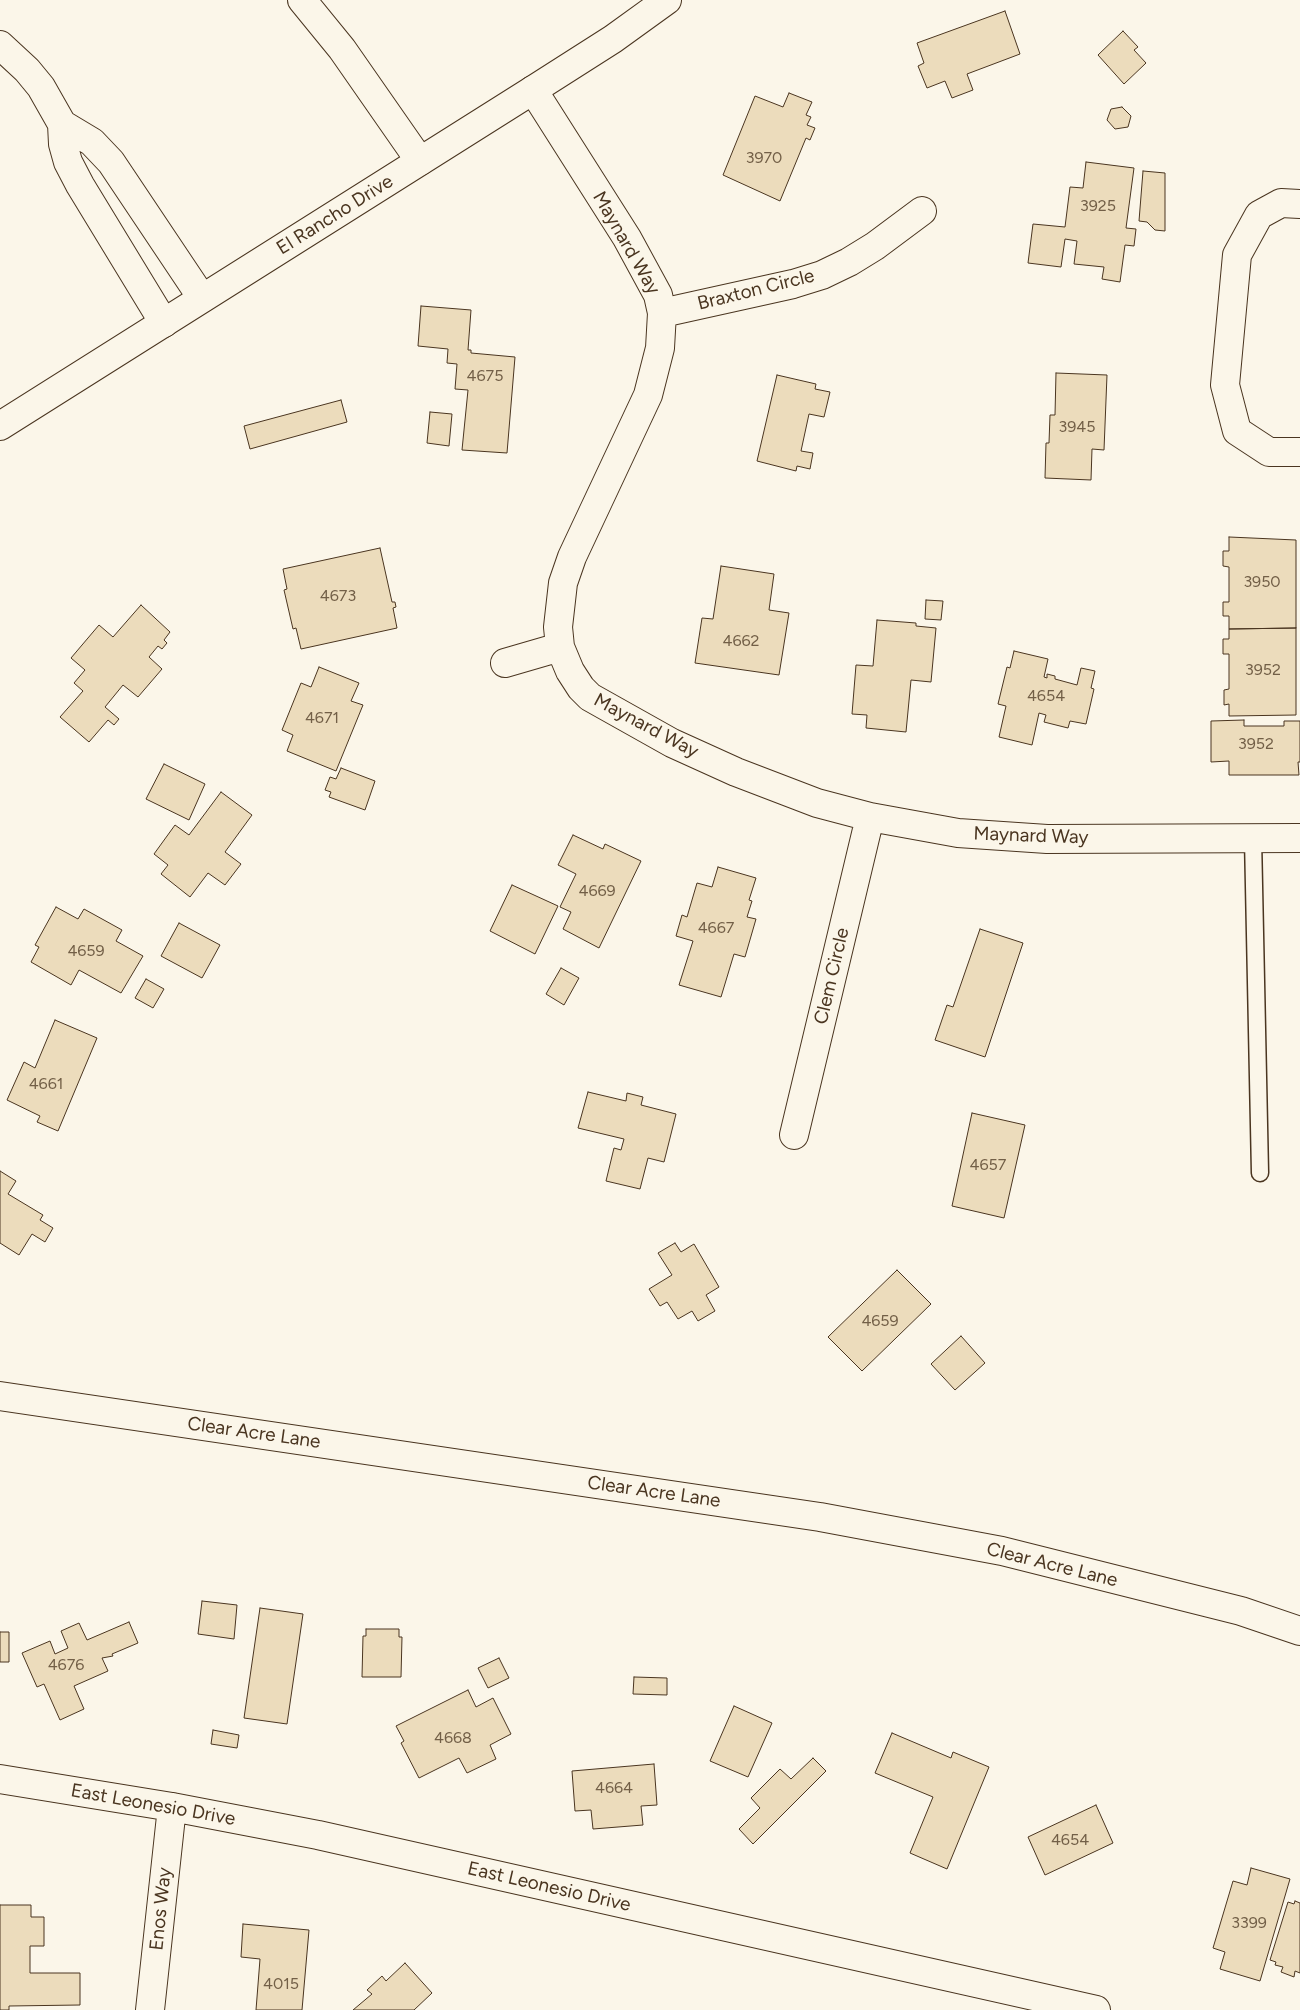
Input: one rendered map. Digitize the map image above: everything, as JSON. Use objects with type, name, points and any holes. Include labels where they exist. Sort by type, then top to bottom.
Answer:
[{"type":"street","points":[[302,0],[342,49],[420,161]]},
{"type":"street","name":"El Rancho Drive","points":[[0,426],[613,39],[667,0]]},
{"type":"street","points":[[0,45],[27,70],[41,87],[62,124],[63,144],[68,162],[164,323]]},
{"type":"street","name":"Maynard Way","points":[[533,90],[627,238],[658,295],[662,313],[660,348],[648,396],[572,557],[563,583],[558,627],[560,647],[570,671],[581,688],[590,697],[672,743],[744,775],[817,803],[870,817],[958,833],[1028,838],[1300,838]]},
{"type":"street","points":[[62,124],[92,142],[112,162],[202,298]]},
{"type":"street","points":[[1300,204],[1281,203],[1259,215],[1237,255],[1225,385],[1237,431],[1269,452],[1300,452]]},
{"type":"street","name":"Braxton Circle","points":[[662,313],[793,284],[822,275],[849,262],[875,246],[922,211]]},
{"type":"street","points":[[505,663],[560,647]]},
{"type":"street","name":"Clem Circle","points":[[794,1135],[870,817]]},
{"type":"street","name":"Clear Acre Lane","points":[[0,1396],[820,1517],[1002,1551],[1241,1611],[1300,1630]]},
{"type":"street","name":"East Leonesio Drive","points":[[0,1779],[172,1807],[318,1835],[1096,2010]]},
{"type":"street","name":"Enos Way","points":[[150,2010],[172,1807]]},
{"type":"lane","points":[[1253,838],[1260,1173]]},
{"type":"building","points":[[1005,11],[1020,54],[967,74],[973,90],[952,98],[945,81],[927,88],[918,66],[924,63],[917,43]]},
{"type":"building","points":[[1123,31],[1138,47],[1134,50],[1146,63],[1124,84],[1098,55]]},
{"type":"building","points":[[789,93],[812,102],[806,115],[811,117],[807,125],[815,128],[810,140],[806,138],[780,201],[723,175],[755,96],[783,107]]},
{"type":"building","points":[[1122,107],[1131,116],[1128,127],[1115,129],[1107,120],[1111,109]]},
{"type":"building","points":[[1086,162],[1134,168],[1126,228],[1136,229],[1134,246],[1125,245],[1120,282],[1102,279],[1104,267],[1074,264],[1077,241],[1065,239],[1061,267],[1028,263],[1033,224],[1065,227],[1070,187],[1083,188]]},
{"type":"building","points":[[1143,171],[1165,173],[1165,231],[1155,230],[1147,222],[1139,221]]},
{"type":"building","points":[[421,306],[471,310],[468,350],[471,350],[471,353],[515,357],[507,453],[462,450],[468,390],[455,389],[457,364],[447,363],[448,349],[418,346]]},
{"type":"building","points":[[1056,373],[1107,375],[1104,450],[1092,449],[1091,480],[1045,478],[1046,443],[1049,443],[1050,415],[1055,415]]},
{"type":"building","points":[[777,375],[816,384],[815,389],[830,392],[824,417],[809,414],[801,451],[813,453],[810,469],[797,466],[796,471],[757,461]]},
{"type":"building","points":[[341,400],[347,422],[250,449],[244,426]]},
{"type":"building","points":[[430,412],[452,414],[449,446],[427,443]]},
{"type":"building","points":[[1229,537],[1296,540],[1296,628],[1229,629],[1229,616],[1223,616],[1223,602],[1229,602],[1229,567],[1223,566],[1223,551],[1229,551]]},
{"type":"building","points":[[380,548],[392,602],[395,602],[396,607],[393,608],[397,628],[301,649],[296,628],[293,629],[284,590],[287,589],[283,569]]},
{"type":"building","points":[[721,566],[774,574],[769,610],[789,613],[779,675],[695,663],[702,618],[713,619]]},
{"type":"building","points":[[926,600],[943,601],[941,620],[925,619]]},
{"type":"building","points":[[141,605],[170,632],[164,640],[167,643],[162,649],[158,646],[149,657],[162,669],[138,697],[123,685],[105,707],[119,719],[114,725],[108,720],[89,742],[60,717],[83,691],[74,683],[85,670],[71,658],[99,625],[113,637]]},
{"type":"building","points":[[877,620],[916,623],[916,626],[936,628],[931,682],[911,680],[906,732],[866,728],[867,715],[852,714],[856,665],[873,666]]},
{"type":"building","points":[[1296,628],[1296,715],[1229,716],[1229,704],[1224,705],[1224,690],[1229,689],[1229,654],[1223,654],[1223,639],[1229,639],[1229,629]]},
{"type":"building","points":[[1014,651],[1048,659],[1044,677],[1047,678],[1047,674],[1055,676],[1055,679],[1077,685],[1081,668],[1095,671],[1091,688],[1094,689],[1086,724],[1070,721],[1068,728],[1044,722],[1046,715],[1039,713],[1032,745],[999,737],[1006,706],[998,704],[1007,667],[1010,668]]},
{"type":"building","points":[[319,667],[359,683],[351,701],[363,705],[336,771],[287,751],[293,735],[282,730],[301,683],[311,687]]},
{"type":"building","points":[[1244,720],[1244,726],[1284,726],[1284,721],[1300,721],[1299,775],[1229,775],[1229,761],[1211,762],[1211,721]]},
{"type":"building","points":[[164,764],[205,784],[189,820],[146,799]]},
{"type":"building","points":[[341,768],[375,781],[365,810],[329,797],[331,792],[325,790],[330,777],[336,779]]},
{"type":"building","points":[[221,792],[252,815],[225,852],[241,864],[225,885],[208,873],[190,897],[161,874],[168,865],[154,854],[175,825],[189,835]]},
{"type":"building","points":[[573,835],[603,849],[605,844],[641,861],[599,948],[563,929],[571,912],[560,907],[576,874],[558,865]]},
{"type":"building","points":[[718,867],[756,878],[749,900],[752,901],[747,917],[756,919],[745,957],[734,954],[721,997],[679,985],[693,941],[676,936],[682,915],[687,917],[697,883],[712,887]]},
{"type":"building","points":[[512,885],[558,906],[535,954],[490,931]]},
{"type":"building","points":[[56,907],[78,919],[84,909],[122,930],[116,941],[143,956],[121,993],[79,970],[71,985],[31,962],[39,947],[35,945]]},
{"type":"building","points":[[179,923],[220,945],[202,978],[161,956]]},
{"type":"building","points":[[980,929],[1023,943],[985,1057],[935,1040],[947,1005],[953,1007]]},
{"type":"building","points":[[561,968],[579,978],[564,1005],[546,994]]},
{"type":"building","points":[[146,979],[164,989],[153,1008],[135,998]]},
{"type":"building","points":[[55,1020],[97,1038],[58,1131],[37,1122],[40,1116],[7,1100],[24,1062],[35,1068]]},
{"type":"building","points":[[588,1092],[626,1101],[627,1093],[643,1097],[641,1105],[676,1114],[664,1162],[648,1158],[640,1189],[606,1181],[614,1148],[621,1150],[624,1139],[578,1128]]},
{"type":"building","points":[[972,1113],[1025,1125],[1004,1218],[952,1206]]},
{"type":"building","points":[[0,1171],[16,1181],[8,1194],[43,1215],[40,1220],[53,1228],[45,1242],[32,1234],[19,1255],[0,1243]]},
{"type":"building","points":[[675,1243],[681,1252],[694,1244],[719,1287],[706,1295],[715,1311],[698,1321],[692,1311],[678,1319],[667,1302],[660,1306],[649,1289],[672,1275],[658,1253]]},
{"type":"building","points":[[897,1270],[931,1304],[862,1371],[828,1337]]},
{"type":"building","points":[[961,1336],[985,1363],[955,1390],[931,1364]]},
{"type":"building","points":[[202,1601],[237,1605],[234,1639],[198,1634]]},
{"type":"building","points":[[260,1608],[303,1614],[287,1724],[244,1718]]},
{"type":"building","points":[[129,1622],[138,1643],[112,1654],[113,1656],[102,1658],[108,1671],[74,1686],[84,1709],[60,1720],[44,1684],[37,1687],[22,1653],[50,1641],[55,1654],[68,1648],[61,1631],[79,1623],[87,1640]]},
{"type":"building","points":[[366,1629],[399,1629],[399,1637],[402,1637],[401,1677],[362,1677],[363,1636],[366,1636]]},
{"type":"building","points":[[0,1632],[9,1632],[9,1662],[0,1662]]},
{"type":"building","points":[[499,1658],[509,1678],[488,1688],[478,1668]]},
{"type":"building","points":[[634,1677],[667,1678],[667,1695],[633,1694]]},
{"type":"building","points":[[468,1690],[476,1707],[493,1698],[511,1734],[490,1745],[496,1759],[467,1773],[459,1758],[419,1778],[401,1743],[404,1741],[396,1726]]},
{"type":"building","points":[[734,1706],[772,1723],[748,1777],[710,1761]]},
{"type":"building","points":[[213,1730],[239,1735],[237,1748],[211,1744]]},
{"type":"building","points":[[892,1733],[951,1758],[953,1752],[989,1767],[947,1869],[910,1853],[933,1797],[875,1773]]},
{"type":"building","points":[[813,1758],[826,1771],[753,1844],[739,1829],[760,1808],[751,1798],[780,1769],[791,1779]]},
{"type":"building","points":[[654,1764],[657,1805],[641,1806],[643,1825],[593,1829],[591,1810],[575,1811],[572,1771]]},
{"type":"building","points":[[1096,1805],[1113,1843],[1045,1875],[1028,1837]]},
{"type":"building","points":[[1251,1868],[1290,1879],[1260,1981],[1220,1969],[1225,1952],[1213,1948],[1233,1881],[1247,1885]]},
{"type":"building","points":[[1295,1901],[1300,1903],[1300,1973],[1295,1971],[1294,1977],[1281,1972],[1283,1967],[1275,1965],[1276,1962],[1270,1960],[1288,1902],[1294,1904]]},
{"type":"building","points":[[0,1905],[31,1905],[31,1917],[44,1917],[44,1946],[30,1946],[30,1973],[80,1973],[80,2005],[9,2006],[9,2010],[0,2010]]},
{"type":"building","points":[[243,1924],[309,1930],[302,2010],[256,2010],[260,1959],[241,1957]]},
{"type":"building","points":[[405,1963],[432,1993],[414,2010],[353,2010],[372,1994],[367,1990],[382,1976],[386,1981]]}]
